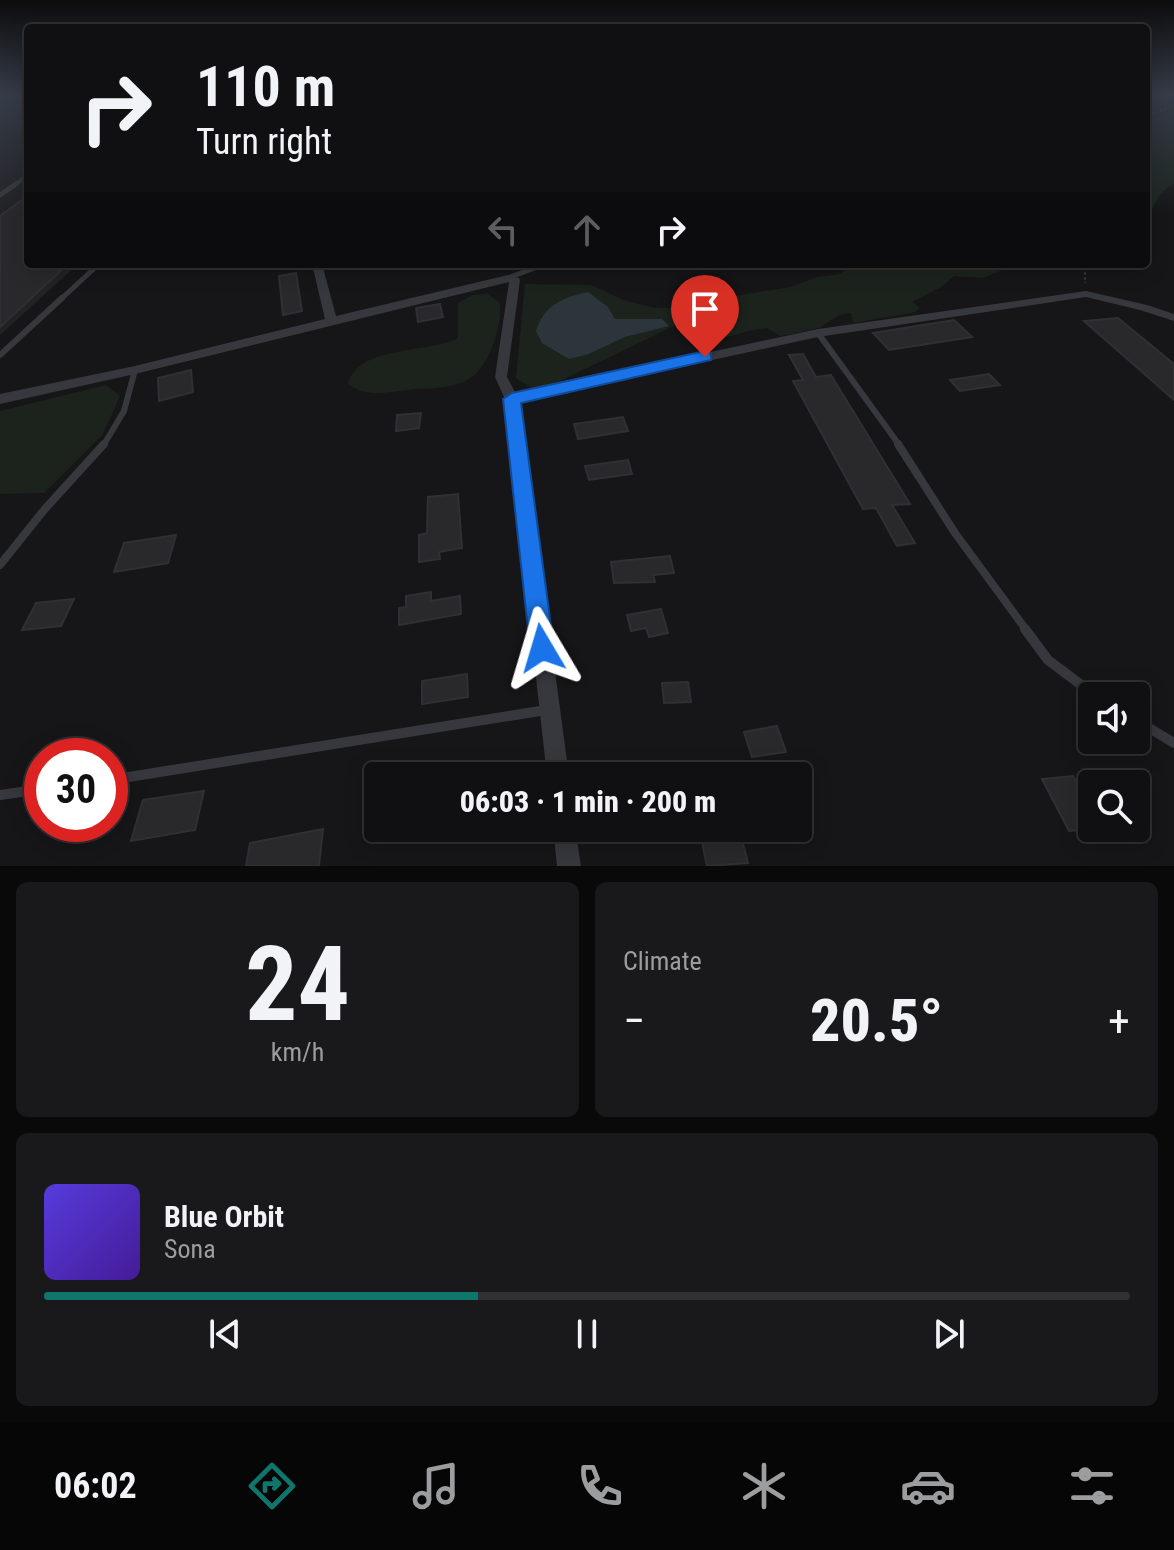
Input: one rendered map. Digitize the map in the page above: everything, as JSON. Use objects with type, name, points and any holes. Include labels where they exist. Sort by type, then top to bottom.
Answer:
[{"type":"street","points":[[318,268],[331,320]]},
{"type":"street","points":[[0,399],[135,370],[508,278],[515,280],[501,377],[512,399],[556,762]]},
{"type":"street","points":[[512,399],[818,333],[1086,294],[1143,307],[1174,318]]},
{"type":"street","points":[[566,842],[569,866]]},
{"type":"lane","points":[[0,195],[24,178]]},
{"type":"lane","points":[[0,355],[95,268]]},
{"type":"lane","points":[[508,278],[534,268]]},
{"type":"lane","points":[[818,333],[915,467],[955,533],[1048,660],[1078,682]]},
{"type":"lane","points":[[0,565],[40,514],[112,437],[128,404],[135,370]]},
{"type":"lane","points":[[128,777],[550,710]]},
{"type":"lane","points":[[1150,728],[1174,743]]},
{"type":"lane","points":[[0,795],[24,792]]},
{"type":"path","points":[[1082,268],[1086,294]]},
{"type":"shaded area","points":[[0,134],[24,134],[24,268],[74,268],[0,335]]},
{"type":"shaded area","points":[[1150,134],[1174,134],[1174,184],[1159,196],[1150,213]]},
{"type":"shaded area","points":[[848,268],[1007,268],[984,278],[954,276],[941,287],[912,302],[920,308],[915,312],[853,323],[851,313],[839,315],[819,328],[780,336],[767,328],[727,337],[710,336],[692,323],[678,324],[560,381],[533,389],[516,378],[525,284],[591,285],[626,301],[655,308],[694,307],[728,297],[791,287],[817,277],[840,274]],"holes":[[[607,307],[615,319],[668,325],[625,337],[589,354]]]},
{"type":"shaded area","points":[[588,292],[608,307],[615,319],[662,319],[669,326],[625,337],[589,354],[569,359],[542,343],[536,331],[550,308]]},
{"type":"shaded area","points":[[488,294],[500,303],[497,334],[483,365],[466,381],[446,387],[376,393],[348,384],[354,371],[379,357],[458,338],[458,303],[473,295]]},
{"type":"shaded area","points":[[106,385],[120,396],[103,434],[44,493],[0,494],[0,411]]},
{"type":"building","points":[[24,199],[24,268],[64,268],[0,327],[0,216]]},
{"type":"building","points":[[296,273],[302,311],[283,315],[279,276]]},
{"type":"building","points":[[440,304],[443,317],[418,322],[416,308]]},
{"type":"building","points":[[1118,318],[1174,364],[1174,400],[1084,321]]},
{"type":"building","points":[[954,320],[972,337],[889,350],[873,333]]},
{"type":"building","points":[[803,354],[816,377],[831,375],[910,504],[892,505],[915,543],[897,546],[876,508],[863,509],[793,381],[803,380],[789,355]]},
{"type":"building","points":[[191,370],[193,392],[159,401],[158,378]]},
{"type":"building","points":[[989,374],[1000,385],[960,391],[950,380]]},
{"type":"building","points":[[421,413],[419,428],[396,431],[397,415]]},
{"type":"building","points":[[623,417],[628,431],[578,439],[574,424]]},
{"type":"building","points":[[628,460],[632,474],[589,480],[585,466]]},
{"type":"building","points":[[458,494],[462,548],[439,552],[440,559],[419,562],[419,535],[427,533],[428,497]]},
{"type":"building","points":[[176,535],[168,563],[114,572],[124,543]]},
{"type":"building","points":[[670,556],[674,573],[653,575],[655,582],[614,583],[611,562]]},
{"type":"building","points":[[431,592],[431,601],[460,596],[461,614],[399,625],[399,608],[406,607],[406,596]]},
{"type":"building","points":[[74,599],[61,626],[22,630],[36,603]]},
{"type":"building","points":[[661,609],[668,633],[649,637],[646,628],[631,631],[627,615]]},
{"type":"building","points":[[467,674],[468,697],[422,704],[422,681]]},
{"type":"building","points":[[688,682],[691,702],[664,703],[662,683]]},
{"type":"building","points":[[777,726],[786,752],[752,757],[744,732]]},
{"type":"building","points":[[1073,776],[1078,785],[1078,830],[1069,831],[1042,779]]},
{"type":"building","points":[[204,791],[195,830],[131,841],[143,800]]},
{"type":"building","points":[[323,829],[319,866],[246,866],[250,843]]},
{"type":"building","points":[[702,842],[743,842],[748,863],[707,866]]},
{"type":"route","points":[[542,648],[512,399],[705,357]]}]
